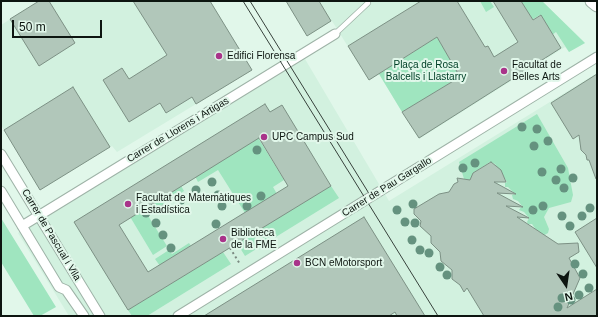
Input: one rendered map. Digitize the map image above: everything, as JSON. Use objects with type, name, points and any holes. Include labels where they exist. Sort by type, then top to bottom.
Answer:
[{"type":"street","points":[[592,1],[597,5]]},
{"type":"street","name":"Carrer de Llorens i Artigas","points":[[22,226],[335,34]]},
{"type":"street","name":"Carrer de Pau Gargallo","points":[[178,316],[597,58]]},
{"type":"street","name":"Carrer de Pascual i Vila","points":[[1,154],[100,316]]},
{"type":"street","name":"Carrer de Pascual i Vila","points":[[1,191],[59,287],[66,290],[84,316]]},
{"type":"street","points":[[66,290],[78,281]]},
{"type":"lane","points":[[335,34],[368,3]]},
{"type":"path","points":[[230,248],[240,264]]},
{"type":"shaded area","points":[[39,1],[210,1],[252,70],[117,152],[112,146],[40,190],[1,125],[1,25]]},
{"type":"shaded area","points":[[286,1],[542,1],[585,43],[569,52],[565,47],[419,139],[379,74],[369,80],[332,21],[307,36]]},
{"type":"shaded area","name":"UPC Campus Sud","points":[[305,59],[389,201],[597,73],[597,316],[69,316],[18,233]]},
{"type":"green space","points":[[480,1],[490,1],[494,7],[486,12]]},
{"type":"green space","points":[[517,1],[542,1],[585,43],[569,52],[556,32],[552,35],[540,15],[530,21]]},
{"type":"green space","name":"Plaça de Rosa Balcells i Llastarry","points":[[437,37],[460,77],[402,112],[379,74]]},
{"type":"green space","points":[[537,114],[568,168],[573,195],[571,202],[549,208],[544,217],[549,229],[548,233],[541,237],[532,224],[528,224],[527,222],[529,218],[524,212],[519,210],[522,206],[518,201],[513,199],[512,195],[515,194],[508,187],[505,187],[505,183],[507,182],[495,164],[490,162],[473,173],[472,181],[464,179],[459,162]]},
{"type":"green space","points":[[257,136],[284,180],[273,187],[277,194],[245,213],[218,170],[198,182],[195,176]]},
{"type":"green space","points":[[180,184],[184,191],[147,214],[167,246],[153,255],[129,215]]},
{"type":"green space","points":[[331,186],[339,198],[245,256],[237,243]]},
{"type":"green space","points":[[1,218],[56,307],[40,316],[34,316],[1,262]]},
{"type":"green space","points":[[189,243],[191,246],[160,266],[155,259],[169,250],[172,254]]},
{"type":"green space","points":[[223,252],[231,264],[147,316],[132,316],[128,310]]},
{"type":"building","points":[[39,1],[49,1],[75,43],[39,66],[10,19]]},
{"type":"building","points":[[133,1],[210,1],[252,70],[196,104],[192,97],[166,113],[160,103],[129,122],[103,80],[122,68],[129,79],[167,55]]},
{"type":"building","points":[[286,1],[319,1],[331,21],[307,36]]},
{"type":"building","name":"Facultat de Belles Arts","points":[[421,1],[457,1],[485,47],[488,46],[494,57],[518,42],[493,1],[521,1],[533,20],[541,15],[561,48],[419,138],[402,112],[460,77],[437,37],[369,80],[348,46]]},
{"type":"building","points":[[597,74],[596,179],[589,160],[587,160],[586,155],[581,150],[579,135],[573,139],[551,103]]},
{"type":"building","points":[[73,87],[110,147],[40,190],[4,130]]},
{"type":"building","name":"Facultat de Matemàtiques i Estadística","points":[[265,104],[270,112],[282,105],[331,186],[128,310],[74,222]],"holes":[[[259,138],[288,186],[148,272],[119,225]]]},
{"type":"building","points":[[491,162],[501,170],[506,182],[494,182],[516,194],[497,193],[523,207],[506,206],[529,218],[517,217],[558,244],[578,243],[579,252],[569,258],[580,278],[567,308],[597,289],[597,316],[484,316],[467,288],[464,292],[460,285],[452,279],[452,270],[441,261],[440,252],[431,243],[431,236],[420,226],[421,221],[414,214],[414,209],[439,194],[449,192],[454,184],[458,182],[457,178],[470,180],[473,173]]},
{"type":"building","points":[[364,217],[425,316],[397,316],[395,312],[389,316],[204,316]]},
{"type":"building","points":[[597,218],[597,268],[575,232]]},
{"type":"tram line","points":[[243,1],[438,316]]},
{"type":"tram line","points":[[250,1],[373,200]]},
{"type":"place","name":"Edifici Florensa","points":[[219,56]]},
{"type":"place","name":"Facultat de Belles Arts","points":[[504,71]]},
{"type":"place","name":"UPC Campus Sud","points":[[264,137]]},
{"type":"place","name":"Facultat de Matemàtiques i Estadística","points":[[128,204]]},
{"type":"place","name":"Biblioteca de la FME","points":[[223,239]]},
{"type":"place","name":"BCN eMotorsport","points":[[297,263]]}]
